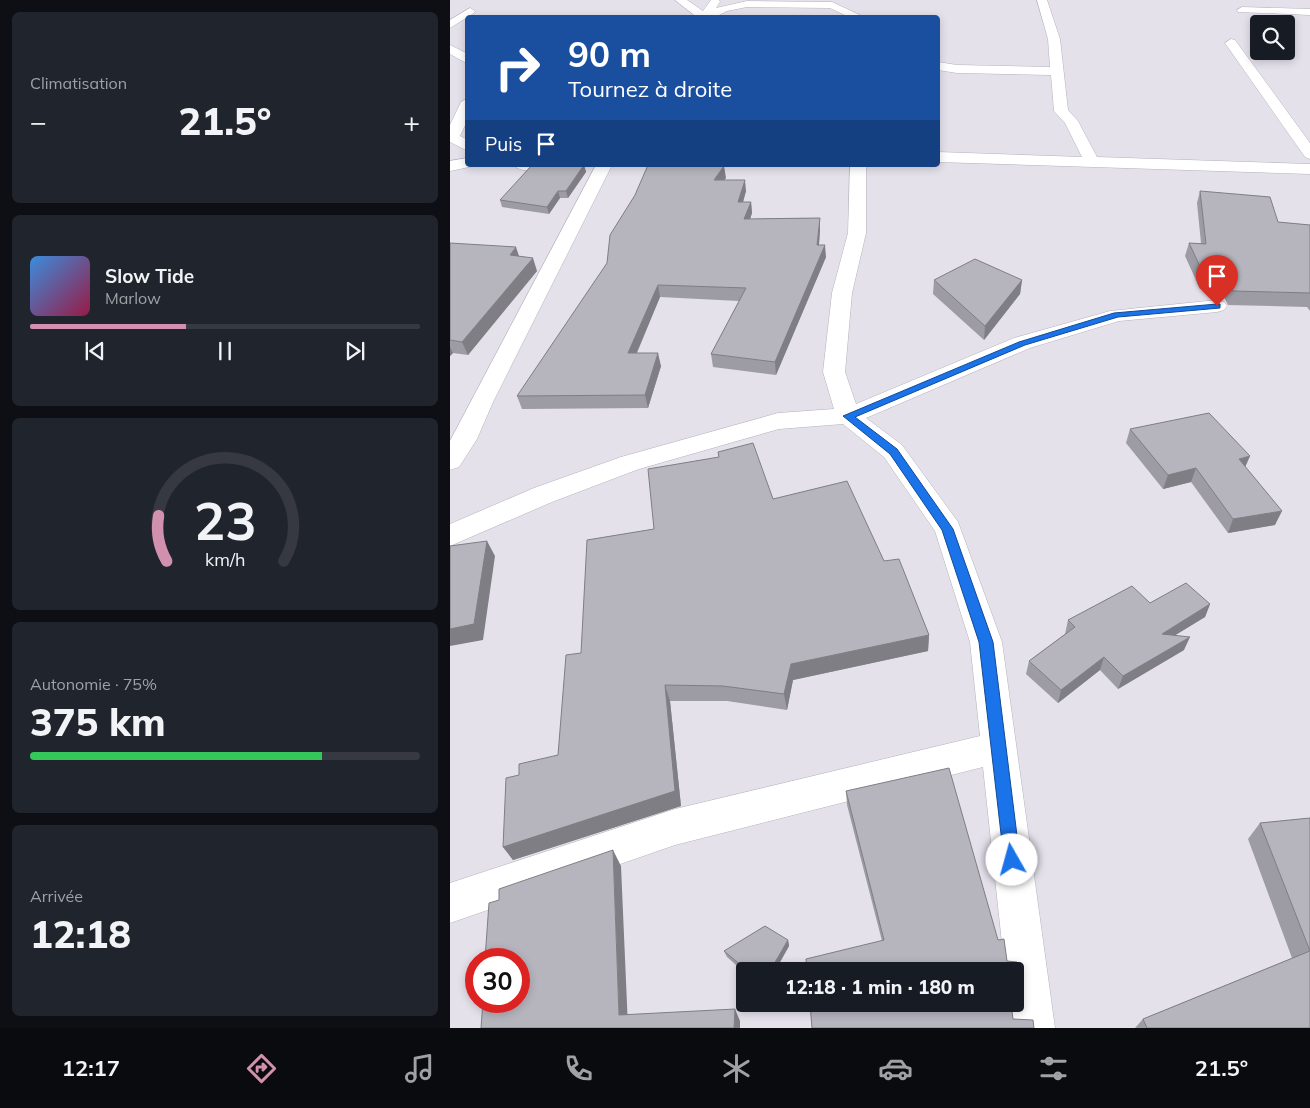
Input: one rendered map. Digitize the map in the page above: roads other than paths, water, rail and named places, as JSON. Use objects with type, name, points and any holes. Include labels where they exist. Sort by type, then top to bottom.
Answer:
[{"type":"street","points":[[680,0],[700,15]]},
{"type":"street","points":[[705,15],[717,0]]},
{"type":"street","points":[[1042,0],[1054,39],[1062,111],[1071,121],[1092,162]]},
{"type":"street","points":[[708,15],[724,8],[747,4],[832,5],[854,15]]},
{"type":"street","points":[[1242,10],[1310,12]]},
{"type":"street","points":[[450,25],[470,11]]},
{"type":"street","points":[[1231,43],[1310,154]]},
{"type":"street","points":[[450,49],[465,58]]},
{"type":"street","points":[[940,66],[957,69],[1057,71]]},
{"type":"street","points":[[465,109],[452,137],[465,145]]},
{"type":"street","points":[[940,157],[1310,169]]},
{"type":"street","points":[[450,166],[465,164]]},
{"type":"street","points":[[450,461],[464,439],[482,400],[603,167]]},
{"type":"street","points":[[858,167],[858,233],[842,293],[834,372],[848,416],[893,451],[948,529],[986,642],[1032,1028]]},
{"type":"street","points":[[450,536],[543,495],[630,463],[778,421],[848,416],[1022,344],[1117,315],[1217,306]]},
{"type":"street","points":[[450,903],[675,827],[998,747]]}]
